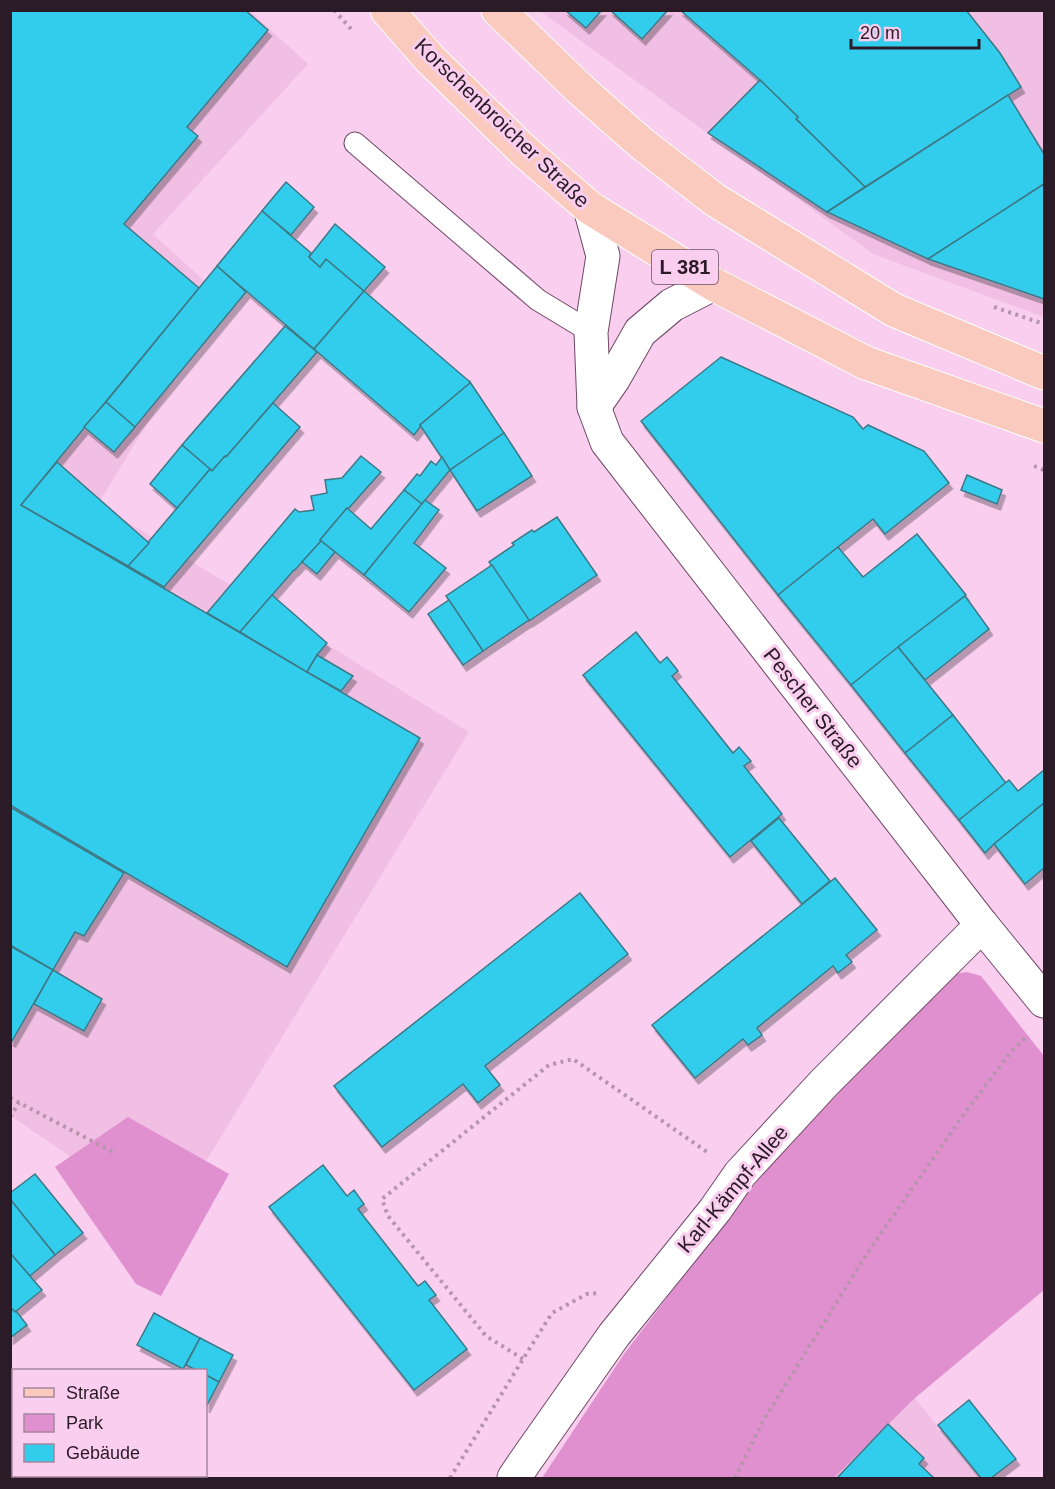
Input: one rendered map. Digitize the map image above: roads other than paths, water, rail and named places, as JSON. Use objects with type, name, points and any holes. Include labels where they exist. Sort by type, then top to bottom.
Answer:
[{"type":"main road","name":"Korschenbroicher Straße","points":[[387,10],[430,59],[524,150],[590,208],[712,284],[866,363],[1044,426]]},
{"type":"main road","points":[[498,10],[581,90],[641,143],[715,200],[894,310],[1044,373]]},
{"type":"street","name":"Pescher Straße","points":[[590,208],[603,256],[591,332],[594,407],[607,442],[982,925],[1044,1001]]},
{"type":"street","points":[[594,407],[614,378],[640,332],[672,305],[712,284]]},
{"type":"street","name":"Karl-Kämpf-Allee","points":[[514,1479],[614,1335],[715,1210],[740,1174],[824,1083],[982,925]]},
{"type":"lane","points":[[355,143],[538,300],[591,332]]}]
